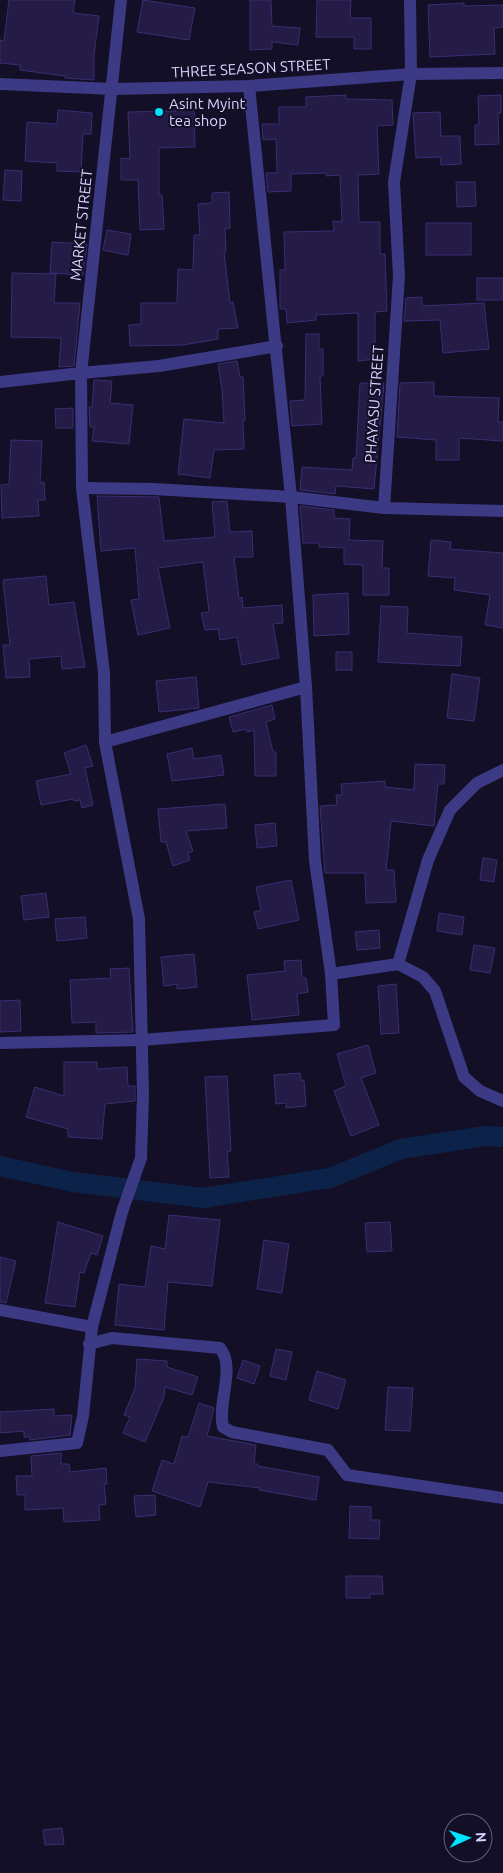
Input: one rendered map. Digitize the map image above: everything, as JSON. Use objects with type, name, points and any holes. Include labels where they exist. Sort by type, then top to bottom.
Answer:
[{"type":"street","name":"MARKET STREET","points":[[0,1451],[77,1443],[83,1416],[88,1344],[122,1212],[141,1158],[143,1095],[139,919],[105,742],[104,673],[82,488],[81,373],[121,0]]},
{"type":"street","name":"PHAYASU STREET","points":[[384,508],[399,276],[394,182],[411,74],[410,0]]},
{"type":"street","name":"THREE SEASON STREET","points":[[0,84],[112,89],[249,86],[411,74],[503,73]]},
{"type":"street","points":[[0,1043],[142,1040],[334,1025],[331,974],[315,861],[306,686],[291,497],[249,86]]},
{"type":"street","points":[[0,382],[159,366],[277,346]]},
{"type":"street","points":[[82,488],[154,489],[291,497],[384,508],[503,511]]},
{"type":"street","points":[[105,742],[306,686]]},
{"type":"street","points":[[398,964],[428,860],[450,810],[477,783],[503,770]]},
{"type":"street","points":[[331,974],[398,964],[423,977],[434,991],[464,1077],[480,1091],[503,1101]]},
{"type":"street","points":[[0,1310],[92,1327]]},
{"type":"street","points":[[88,1344],[112,1338],[220,1348],[225,1353],[227,1362],[221,1418],[223,1427],[232,1432],[328,1450],[347,1474],[503,1498]]},
{"type":"building","points":[[9,0],[75,0],[73,13],[99,16],[94,55],[94,80],[65,78],[65,76],[20,70],[20,65],[0,63],[0,40],[4,41]]},
{"type":"building","points":[[143,0],[195,8],[189,40],[137,32]]},
{"type":"building","points":[[250,0],[271,0],[272,26],[300,28],[298,45],[272,42],[272,49],[250,50]]},
{"type":"building","points":[[317,0],[351,0],[350,18],[371,18],[371,49],[354,49],[354,37],[316,37]]},
{"type":"building","points":[[464,3],[464,6],[503,5],[503,27],[494,28],[495,54],[430,57],[428,5]]},
{"type":"building","points":[[346,95],[346,99],[392,100],[393,125],[377,126],[379,174],[358,175],[359,222],[380,222],[380,254],[385,254],[387,311],[375,312],[375,359],[358,361],[358,313],[316,315],[316,320],[287,323],[286,309],[280,309],[280,270],[285,270],[284,232],[334,231],[333,221],[342,222],[340,175],[326,176],[326,173],[291,174],[291,191],[268,192],[266,173],[277,173],[276,139],[263,140],[262,124],[279,124],[279,107],[306,107],[306,97]]},
{"type":"building","points":[[501,95],[501,113],[498,113],[499,144],[475,145],[475,125],[479,125],[478,96]]},
{"type":"building","points":[[194,106],[195,147],[159,148],[159,195],[162,195],[164,229],[140,230],[138,180],[121,180],[121,158],[130,159],[128,112],[176,111],[176,107]]},
{"type":"building","points":[[58,110],[92,113],[91,134],[83,134],[81,172],[57,171],[57,163],[25,161],[27,122],[57,124]]},
{"type":"building","points":[[440,112],[441,136],[460,136],[461,164],[441,165],[440,157],[416,158],[413,113]]},
{"type":"building","points":[[5,170],[22,171],[21,201],[3,200]]},
{"type":"building","points":[[456,182],[475,182],[476,206],[457,207]]},
{"type":"building","points":[[229,192],[230,228],[225,229],[226,252],[224,252],[230,303],[233,302],[238,328],[218,329],[218,339],[183,345],[130,346],[129,325],[141,324],[141,303],[177,303],[178,269],[193,270],[194,235],[200,235],[198,204],[212,203],[212,193]]},
{"type":"building","points":[[426,223],[471,223],[471,255],[426,255]]},
{"type":"building","points":[[107,230],[131,234],[128,255],[103,250]]},
{"type":"building","points":[[52,242],[87,244],[83,275],[50,273]]},
{"type":"building","points":[[12,273],[56,274],[54,303],[80,303],[74,366],[59,367],[61,338],[11,337]]},
{"type":"building","points":[[477,278],[503,278],[503,300],[477,300]]},
{"type":"building","points":[[422,297],[422,306],[484,303],[489,349],[443,353],[440,320],[404,321],[406,298]]},
{"type":"building","points":[[306,334],[319,334],[319,349],[323,349],[323,376],[320,376],[322,424],[292,426],[290,401],[305,400]]},
{"type":"building","points":[[237,361],[240,377],[243,377],[244,449],[214,450],[210,478],[178,474],[184,419],[224,423],[218,364]]},
{"type":"building","points":[[94,380],[112,381],[110,403],[133,405],[129,444],[92,441],[94,427],[90,427],[89,407],[92,407]]},
{"type":"building","points":[[434,382],[434,396],[499,398],[498,422],[503,422],[503,441],[459,438],[459,460],[436,460],[436,440],[397,437],[400,383]]},
{"type":"building","points":[[360,383],[384,383],[374,489],[336,486],[335,494],[300,490],[302,467],[352,470],[353,458],[356,458]]},
{"type":"building","points":[[73,408],[73,428],[56,428],[55,409]]},
{"type":"building","points":[[11,440],[42,441],[40,483],[44,482],[45,500],[38,500],[39,516],[2,518],[1,485],[9,484]]},
{"type":"building","points":[[97,496],[159,497],[164,541],[215,537],[212,502],[227,501],[230,532],[252,531],[253,557],[234,557],[239,598],[242,597],[243,608],[282,605],[283,623],[273,624],[279,658],[242,665],[237,637],[220,640],[218,629],[205,630],[201,613],[209,612],[203,562],[158,568],[170,628],[138,635],[131,600],[139,599],[135,548],[101,551]]},
{"type":"building","points":[[300,506],[334,510],[334,518],[350,519],[349,540],[383,541],[382,568],[389,568],[389,595],[363,595],[363,565],[344,564],[344,548],[319,547],[319,543],[303,543]]},
{"type":"building","points":[[431,540],[451,542],[450,549],[503,553],[503,628],[485,625],[490,595],[454,590],[455,578],[428,576]]},
{"type":"building","points":[[46,576],[49,605],[74,602],[85,667],[62,669],[61,656],[29,659],[30,677],[6,678],[3,645],[10,645],[3,580]]},
{"type":"building","points":[[348,593],[349,634],[314,636],[313,595]]},
{"type":"building","points":[[381,606],[408,607],[407,633],[462,637],[460,666],[378,662]]},
{"type":"building","points":[[336,652],[352,652],[352,670],[336,670]]},
{"type":"building","points":[[452,674],[480,678],[474,721],[447,718]]},
{"type":"building","points":[[196,677],[199,708],[159,712],[156,681]]},
{"type":"building","points":[[272,705],[275,719],[266,722],[273,752],[276,752],[276,776],[255,776],[254,730],[247,732],[246,729],[233,732],[229,717]]},
{"type":"building","points":[[86,745],[93,766],[85,768],[93,805],[82,808],[80,800],[74,801],[73,799],[41,805],[36,781],[71,774],[64,753]]},
{"type":"building","points":[[192,748],[194,759],[221,755],[224,775],[172,781],[167,754]]},
{"type":"building","points":[[415,764],[445,765],[444,784],[438,784],[434,826],[391,821],[386,870],[394,870],[396,902],[366,903],[365,873],[325,873],[320,806],[337,805],[336,795],[342,795],[341,784],[385,781],[385,787],[414,790]]},
{"type":"building","points":[[225,804],[227,828],[186,831],[193,851],[188,853],[190,860],[173,866],[166,842],[161,842],[158,809]]},
{"type":"building","points":[[275,823],[277,846],[257,848],[255,825]]},
{"type":"building","points":[[483,858],[497,860],[494,882],[480,880]]},
{"type":"building","points":[[291,880],[299,920],[258,929],[254,912],[261,910],[256,887]]},
{"type":"building","points":[[46,893],[49,917],[24,920],[21,896]]},
{"type":"building","points":[[439,913],[464,917],[462,935],[437,931]]},
{"type":"building","points":[[85,917],[87,938],[57,941],[55,919]]},
{"type":"building","points":[[379,930],[380,948],[357,950],[355,932]]},
{"type":"building","points":[[474,945],[495,948],[490,973],[470,970]]},
{"type":"building","points":[[194,954],[197,987],[177,989],[177,984],[164,986],[161,957]]},
{"type":"building","points":[[301,960],[302,978],[306,978],[308,992],[297,994],[299,1015],[252,1020],[247,975],[285,971],[284,961]]},
{"type":"building","points":[[129,968],[133,1032],[96,1033],[96,1022],[72,1023],[70,980],[111,978],[110,969]]},
{"type":"building","points":[[396,984],[399,1033],[381,1034],[378,986]]},
{"type":"building","points":[[20,1000],[21,1031],[0,1032],[0,1001]]},
{"type":"building","points":[[368,1045],[376,1073],[361,1078],[379,1125],[351,1136],[334,1091],[346,1086],[337,1054]]},
{"type":"building","points":[[64,1062],[97,1062],[97,1069],[127,1067],[128,1086],[135,1086],[135,1101],[105,1104],[102,1139],[68,1137],[68,1129],[26,1117],[35,1087],[64,1096]]},
{"type":"building","points":[[300,1073],[301,1081],[304,1080],[306,1106],[286,1108],[286,1103],[276,1104],[274,1075]]},
{"type":"building","points":[[227,1076],[231,1151],[227,1152],[229,1177],[210,1178],[205,1077]]},
{"type":"building","points":[[169,1215],[220,1220],[212,1286],[168,1282],[164,1330],[115,1325],[119,1284],[145,1287],[151,1246],[165,1249]]},
{"type":"building","points":[[58,1222],[103,1236],[97,1255],[91,1253],[84,1273],[80,1272],[75,1307],[45,1303]]},
{"type":"building","points":[[390,1222],[392,1251],[367,1252],[365,1223]]},
{"type":"building","points":[[264,1240],[289,1244],[282,1293],[257,1289]]},
{"type":"building","points":[[0,1257],[16,1261],[6,1303],[0,1302]]},
{"type":"building","points":[[276,1349],[292,1352],[286,1380],[270,1376]]},
{"type":"building","points":[[137,1359],[167,1361],[167,1367],[198,1377],[192,1395],[165,1387],[164,1397],[145,1442],[123,1433],[130,1417],[124,1415],[135,1388]]},
{"type":"building","points":[[243,1360],[260,1366],[254,1384],[237,1378]]},
{"type":"building","points":[[317,1371],[346,1380],[338,1409],[309,1400]]},
{"type":"building","points":[[388,1387],[413,1388],[410,1431],[385,1430]]},
{"type":"building","points":[[199,1403],[214,1408],[207,1436],[256,1445],[254,1464],[258,1464],[258,1466],[319,1477],[316,1500],[259,1490],[260,1488],[208,1482],[200,1507],[152,1491],[162,1460],[174,1464],[182,1436],[188,1437]]},
{"type":"building","points":[[54,1409],[54,1416],[72,1415],[70,1435],[30,1440],[30,1437],[24,1437],[24,1431],[0,1433],[0,1412]]},
{"type":"building","points":[[61,1453],[61,1464],[69,1464],[70,1472],[106,1468],[107,1484],[104,1484],[106,1504],[99,1505],[100,1520],[64,1522],[63,1508],[25,1510],[25,1495],[17,1495],[16,1476],[32,1476],[31,1456]]},
{"type":"building","points":[[155,1495],[156,1515],[136,1517],[134,1496]]},
{"type":"building","points":[[350,1506],[371,1507],[371,1520],[380,1520],[379,1539],[349,1538]]},
{"type":"building","points":[[346,1576],[382,1576],[383,1594],[370,1594],[370,1598],[346,1598]]},
{"type":"building","points":[[62,1828],[64,1844],[45,1845],[43,1830]]},
{"type":"waterway","points":[[0,1166],[73,1182],[203,1198],[330,1178],[401,1149],[485,1136],[503,1137]]},
{"type":"place","name":"Asint Myint tea shop","points":[[159,112]]}]
